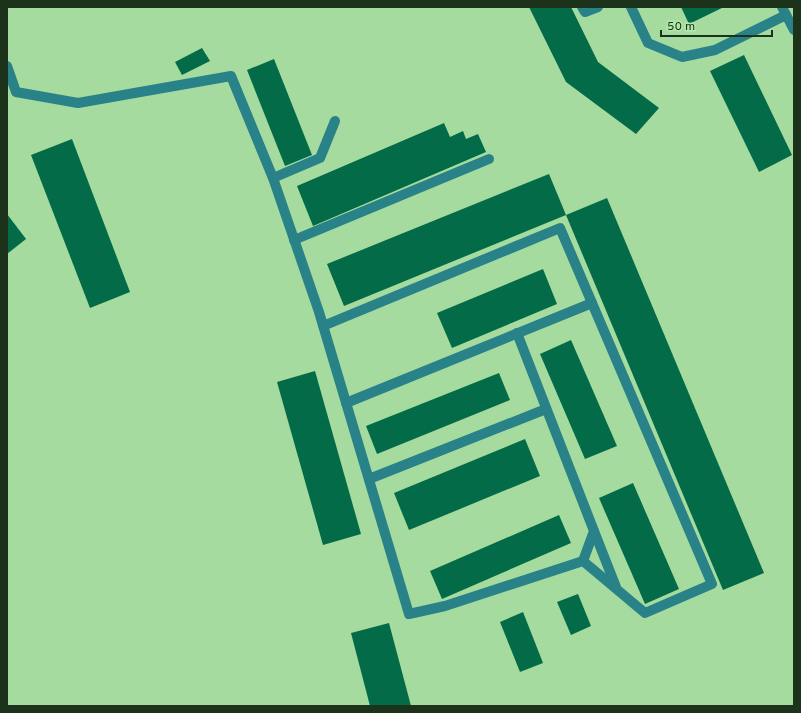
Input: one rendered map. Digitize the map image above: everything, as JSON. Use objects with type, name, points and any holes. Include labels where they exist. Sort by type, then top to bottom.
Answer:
[{"type":"lane","points":[[582,7],[585,12],[598,7]]},
{"type":"lane","points":[[631,7],[648,43],[682,57],[715,50],[784,11],[794,30]]},
{"type":"lane","points":[[7,66],[16,92],[78,103],[231,76],[273,178],[323,326],[409,614],[445,606],[583,561]]},
{"type":"lane","points":[[273,178],[320,158],[335,121]]},
{"type":"lane","points":[[294,240],[489,158]]},
{"type":"lane","points":[[323,326],[560,228],[712,584],[645,613],[583,561]]},
{"type":"lane","points":[[346,403],[592,303]]},
{"type":"lane","points":[[517,333],[617,590]]},
{"type":"lane","points":[[369,479],[546,409]]},
{"type":"lane","points":[[583,561],[594,532]]},
{"type":"building","points":[[529,7],[571,7],[598,62],[659,108],[636,134],[566,82]]},
{"type":"building","points":[[681,7],[724,7],[689,24]]},
{"type":"building","points":[[202,48],[210,61],[182,75],[175,62]]},
{"type":"building","points":[[744,55],[792,155],[759,172],[710,71]]},
{"type":"building","points":[[274,59],[312,155],[285,166],[247,70]]},
{"type":"building","points":[[444,123],[450,137],[463,131],[466,139],[478,134],[486,152],[313,226],[297,186]]},
{"type":"building","points":[[72,139],[130,292],[90,308],[31,155]]},
{"type":"building","points":[[549,174],[566,215],[344,306],[327,264]]},
{"type":"building","points":[[607,198],[764,573],[723,590],[566,215]]},
{"type":"building","points":[[7,214],[26,239],[7,254]]},
{"type":"building","points":[[543,269],[557,304],[452,348],[437,313]]},
{"type":"building","points":[[571,340],[617,446],[585,459],[540,354]]},
{"type":"building","points":[[315,371],[361,534],[323,545],[277,382]]},
{"type":"building","points":[[499,373],[510,400],[377,454],[366,426]]},
{"type":"building","points":[[525,439],[540,476],[409,530],[394,493]]},
{"type":"building","points":[[633,483],[679,589],[645,604],[599,498]]},
{"type":"building","points":[[559,515],[571,543],[442,599],[430,571]]},
{"type":"building","points":[[578,594],[591,626],[571,635],[557,602]]},
{"type":"building","points":[[523,612],[543,663],[520,672],[500,622]]},
{"type":"building","points":[[389,623],[411,706],[370,706],[351,633]]}]
